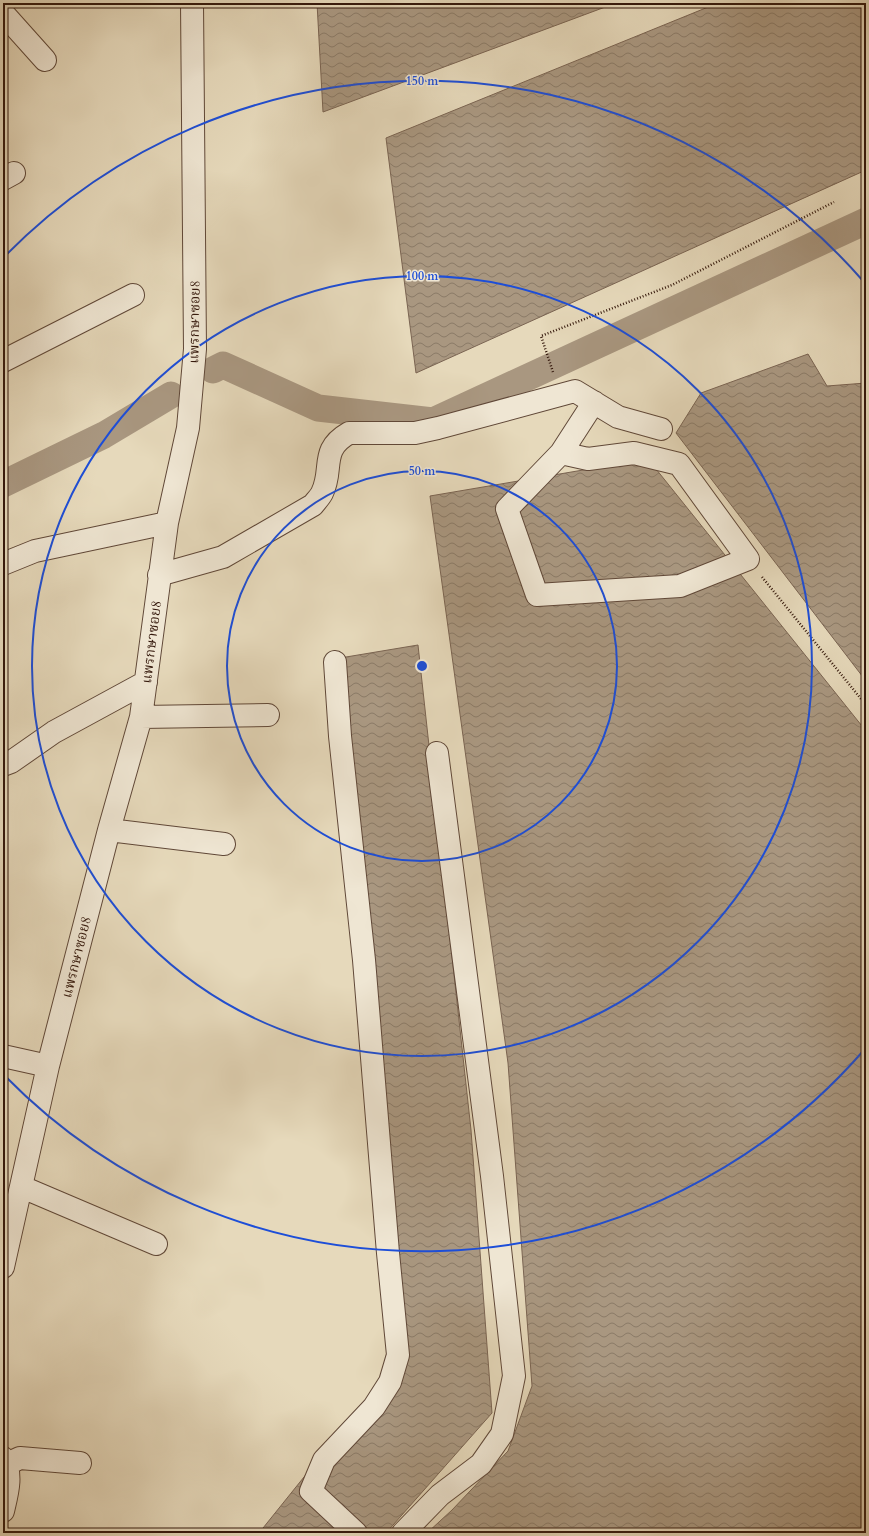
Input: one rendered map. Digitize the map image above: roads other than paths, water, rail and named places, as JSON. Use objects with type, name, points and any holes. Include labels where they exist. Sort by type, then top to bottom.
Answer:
[{"type":"street","name":"แพรกษาซอย8","points":[[3,1267],[48,1066],[109,830],[142,717],[159,575],[167,523],[188,428],[195,349],[192,3]]},
{"type":"street","points":[[3,13],[45,60]]},
{"type":"street","points":[[3,361],[133,295]]},
{"type":"street","points":[[159,575],[223,557],[313,505],[323,492],[331,449],[348,433],[415,433],[575,391],[618,417],[661,429]]},
{"type":"street","points":[[561,453],[588,459],[634,453],[679,464],[748,559],[680,586],[537,595],[507,509],[561,453],[594,402]]},
{"type":"street","points":[[3,564],[35,551],[167,523]]},
{"type":"street","points":[[335,662],[340,736],[364,960],[388,1253],[398,1355],[390,1382],[374,1407],[324,1460],[311,1491],[356,1533]]},
{"type":"street","points":[[3,765],[11,762],[54,732],[146,682]]},
{"type":"street","points":[[142,717],[268,715]]},
{"type":"street","points":[[403,1533],[440,1495],[482,1464],[502,1434],[514,1376],[492,1176],[437,753]]},
{"type":"street","points":[[109,830],[224,844]]},
{"type":"street","points":[[3,1056],[48,1066]]},
{"type":"street","points":[[22,1187],[156,1244]]},
{"type":"street","points":[[3,1511],[9,1481],[5,1461],[20,1458],[80,1463]]},
{"type":"water","points":[[317,3],[616,3],[323,112]]},
{"type":"water","points":[[718,3],[866,3],[866,170],[416,373],[386,138]]},
{"type":"water","points":[[808,354],[827,386],[866,383],[866,681],[676,433],[701,393]]},
{"type":"water","points":[[648,459],[866,731],[866,1533],[427,1533],[452,1510],[508,1451],[532,1386],[508,1063],[430,496]]},
{"type":"water","points":[[418,645],[471,1130],[492,1413],[386,1533],[259,1533],[390,1370],[334,659]]},
{"type":"waterway","points":[[213,370],[223,365],[318,408],[433,421],[866,221]]},
{"type":"waterway","points":[[3,484],[104,435],[171,395]]}]
